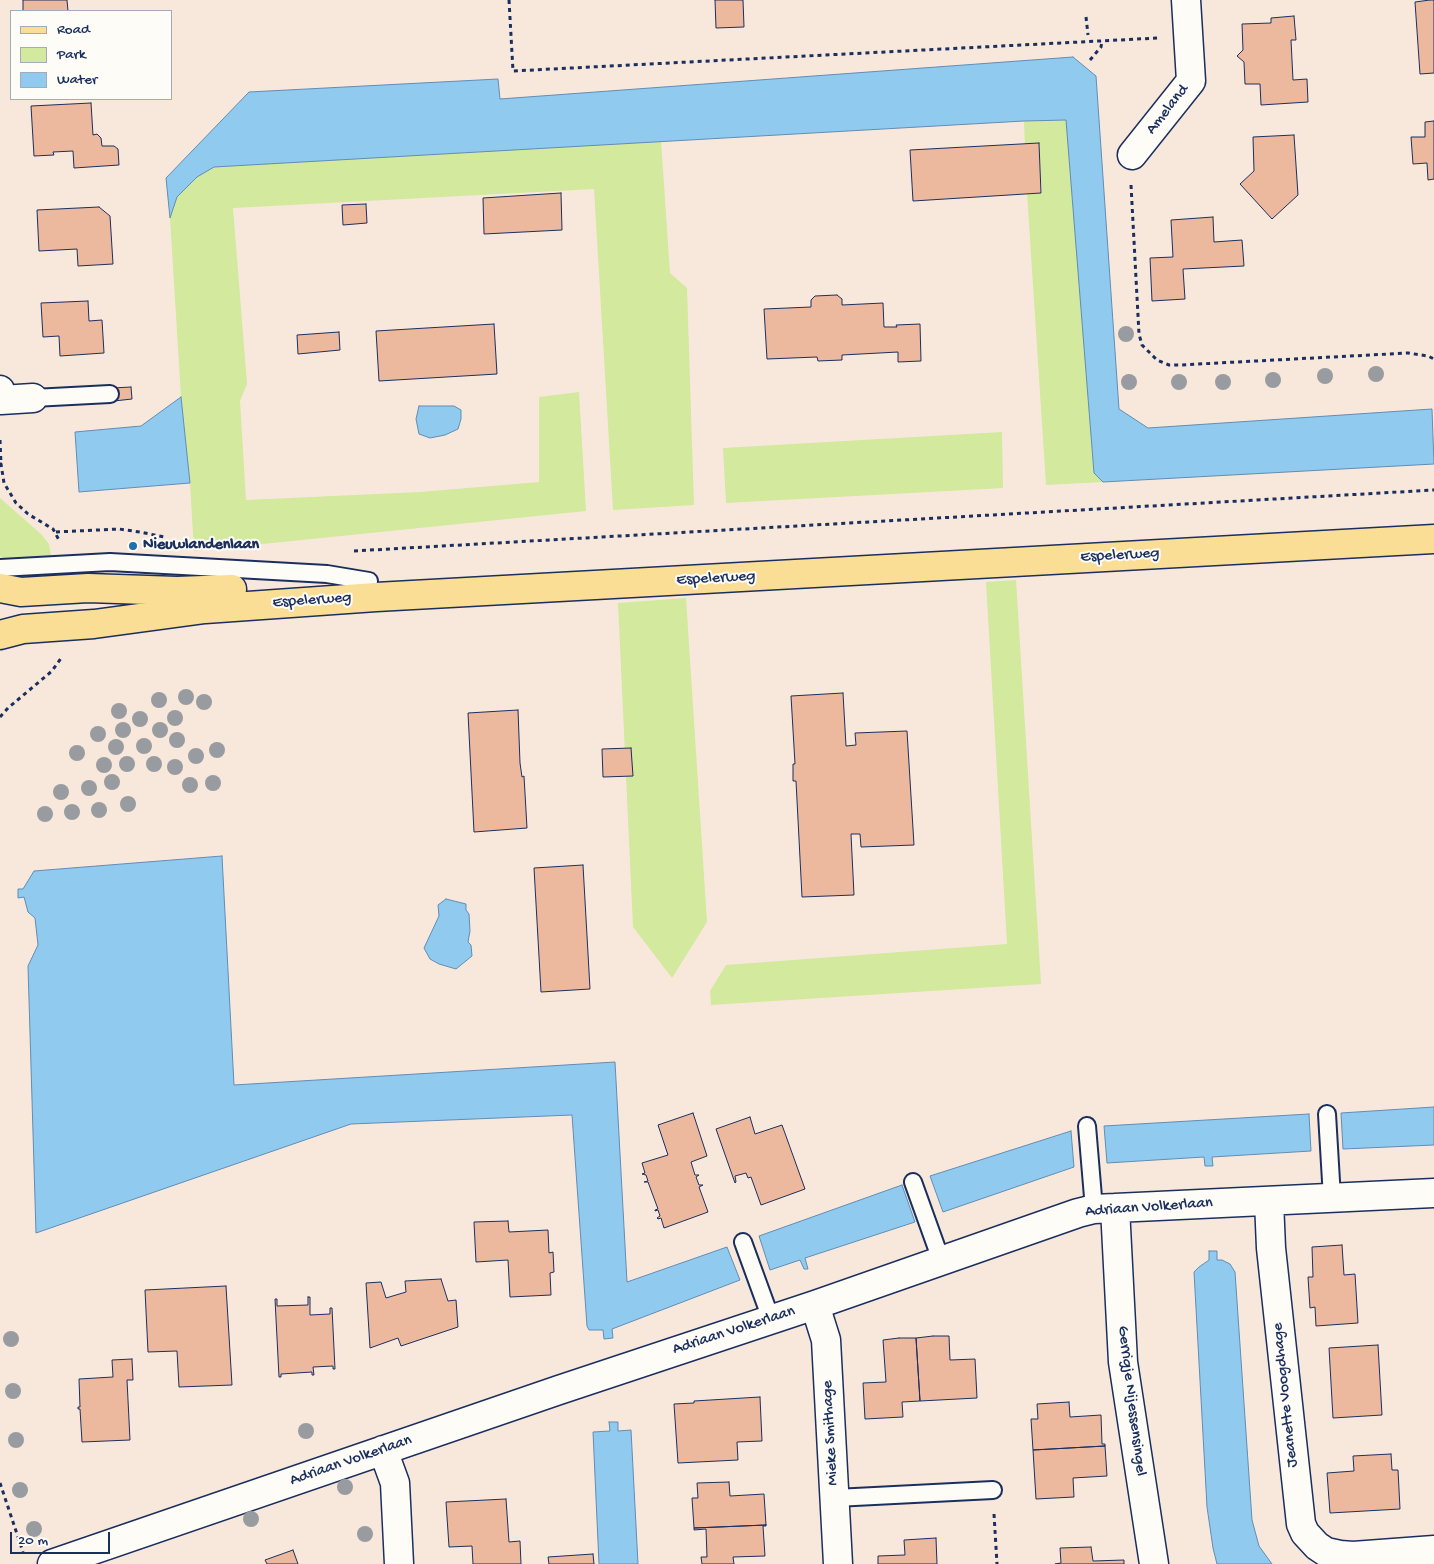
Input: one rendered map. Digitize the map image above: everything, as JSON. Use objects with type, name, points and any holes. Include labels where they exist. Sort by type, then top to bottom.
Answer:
[{"type":"main road","name":"Espelerweg","points":[[0,588],[21,592],[88,588],[177,591],[1434,521]]},
{"type":"main road","name":"Espelerweg","points":[[0,634],[23,629],[94,624],[205,609],[252,605],[1434,539]]},
{"type":"street","name":"Ameland","points":[[1132,155],[1191,81],[1186,0]]},
{"type":"street","points":[[0,390],[1,400],[34,398]]},
{"type":"street","name":"Adriaan Volkerlaan","points":[[52,1564],[383,1450],[815,1305],[1078,1213],[1104,1208],[1434,1193]]},
{"type":"street","name":"Jeanette Voogdhage","points":[[1269,1200],[1271,1248],[1301,1524],[1305,1533],[1316,1546],[1354,1560],[1434,1550]]},
{"type":"street","name":"Gerrigje Nijessensingel","points":[[1104,1208],[1123,1362],[1154,1564]]},
{"type":"street","name":"Mieke Smithage","points":[[815,1305],[826,1340],[838,1564]]},
{"type":"street","points":[[383,1450],[395,1483],[399,1564]]},
{"type":"lane","points":[[34,398],[110,394]]},
{"type":"lane","name":"Espelerweg","points":[[0,568],[110,562],[327,574],[369,581]]},
{"type":"lane","points":[[1327,1114],[1332,1198]]},
{"type":"lane","points":[[1087,1126],[1104,1208]]},
{"type":"lane","points":[[914,1182],[941,1260]]},
{"type":"lane","points":[[743,1242],[772,1319]]},
{"type":"lane","points":[[835,1498],[993,1490]]},
{"type":"path","points":[[509,0],[513,71],[1165,38]]},
{"type":"path","points":[[1086,17],[1088,35]]},
{"type":"path","points":[[1090,60],[1101,47],[1102,41]]},
{"type":"path","points":[[1132,155],[1129,160],[1139,334],[1142,344],[1157,360],[1180,365],[1408,353],[1419,354],[1434,360]]},
{"type":"path","points":[[0,440],[4,483],[16,503],[28,514],[56,532],[119,529],[172,539]]},
{"type":"path","points":[[344,551],[1434,490]]},
{"type":"path","points":[[0,717],[52,671],[65,652]]},
{"type":"path","points":[[0,1483],[24,1555]]},
{"type":"path","points":[[993,1506],[997,1564]]},
{"type":"green space","points":[[1067,120],[1094,473],[1103,482],[1046,485],[1027,193],[1042,193],[1039,144],[1025,147],[1024,121]]},
{"type":"green space","points":[[661,141],[670,273],[687,288],[694,505],[613,510],[594,189],[233,208],[247,384],[240,401],[246,500],[420,492],[539,482],[539,397],[579,392],[586,511],[194,551],[190,483],[181,397],[170,218],[177,197],[197,177],[213,167]]},
{"type":"green space","points":[[1002,432],[1003,488],[726,503],[723,448]]},
{"type":"green space","points":[[0,498],[41,534],[49,544],[51,556],[26,560],[8,560],[0,556]]},
{"type":"green space","points":[[1016,580],[1041,984],[711,1005],[710,991],[726,965],[1007,944],[986,582]]},
{"type":"green space","points":[[686,598],[707,922],[672,978],[633,927],[618,603]]},
{"type":"water","points":[[1073,57],[1096,76],[1119,409],[1148,428],[1432,409],[1434,464],[1103,482],[1094,473],[1066,120],[214,167],[197,177],[177,197],[170,218],[166,178],[249,92],[498,79],[500,99]]},
{"type":"water","points":[[181,397],[190,483],[79,492],[75,432],[141,426]]},
{"type":"water","points":[[419,406],[454,406],[461,410],[458,429],[445,435],[430,438],[419,434],[416,419]]},
{"type":"water","points":[[222,856],[234,1085],[615,1062],[627,1282],[727,1247],[740,1280],[612,1329],[613,1338],[604,1339],[603,1330],[589,1330],[587,1326],[572,1115],[351,1124],[36,1233],[28,966],[38,945],[35,918],[28,912],[24,897],[18,898],[18,889],[23,889],[34,871]]},
{"type":"water","points":[[446,899],[466,904],[466,910],[469,914],[470,931],[468,942],[471,945],[472,956],[456,969],[430,959],[424,948],[439,916],[438,905]]},
{"type":"water","points":[[1434,1107],[1434,1145],[1343,1149],[1341,1113]]},
{"type":"water","points":[[1309,1114],[1311,1151],[1212,1157],[1213,1166],[1205,1166],[1204,1157],[1107,1163],[1104,1126]]},
{"type":"water","points":[[1071,1131],[1074,1167],[943,1212],[930,1176]]},
{"type":"water","points":[[902,1185],[915,1222],[805,1258],[808,1269],[804,1269],[800,1260],[770,1270],[759,1236]]},
{"type":"water","points":[[1209,1251],[1217,1251],[1217,1260],[1230,1264],[1235,1272],[1252,1520],[1259,1546],[1272,1564],[1217,1564],[1213,1548],[1207,1507],[1194,1272],[1209,1260]]},
{"type":"water","points":[[609,1422],[618,1422],[618,1431],[631,1430],[638,1564],[599,1564],[593,1432],[610,1431]]},
{"type":"building","points":[[23,0],[67,0],[68,10],[23,10]]},
{"type":"building","points":[[715,0],[743,0],[744,27],[716,28]]},
{"type":"building","points":[[1434,0],[1434,73],[1420,74],[1415,2]]},
{"type":"building","points":[[1294,16],[1296,40],[1291,40],[1293,80],[1307,79],[1308,102],[1261,105],[1260,84],[1245,84],[1244,62],[1237,56],[1243,50],[1242,24],[1271,23],[1271,18]]},
{"type":"building","points":[[91,103],[93,135],[97,134],[101,138],[102,146],[114,146],[118,149],[119,165],[74,168],[73,151],[53,152],[54,155],[34,156],[31,106]]},
{"type":"building","points":[[1434,121],[1434,179],[1428,180],[1427,163],[1413,164],[1411,137],[1425,137],[1425,122]]},
{"type":"building","points":[[1294,135],[1298,195],[1272,219],[1240,184],[1254,171],[1253,137]]},
{"type":"building","points":[[1039,143],[1041,193],[913,201],[910,150]]},
{"type":"building","points":[[561,193],[562,230],[484,234],[483,198]]},
{"type":"building","points":[[366,204],[367,223],[343,225],[342,205]]},
{"type":"building","points":[[99,207],[110,216],[113,264],[78,266],[77,249],[39,251],[37,210]]},
{"type":"building","points":[[1213,217],[1214,242],[1242,240],[1244,266],[1183,269],[1185,299],[1152,301],[1150,258],[1173,257],[1171,220]]},
{"type":"building","points":[[837,295],[842,299],[842,305],[883,303],[884,327],[920,324],[921,361],[898,362],[898,352],[842,355],[842,360],[818,361],[817,357],[767,359],[764,309],[811,307],[811,300],[815,296]]},
{"type":"building","points":[[88,301],[89,321],[102,320],[104,353],[60,356],[59,336],[43,337],[41,303]]},
{"type":"building","points":[[494,324],[497,374],[379,381],[376,331]]},
{"type":"building","points":[[339,332],[340,350],[298,354],[297,335]]},
{"type":"building","points":[[131,387],[132,399],[114,401],[113,388]]},
{"type":"building","points":[[843,693],[846,746],[856,745],[855,733],[907,731],[914,845],[861,847],[860,834],[851,834],[854,895],[802,897],[796,781],[793,781],[793,764],[795,764],[791,696]]},
{"type":"building","points":[[518,710],[520,763],[522,777],[524,776],[527,828],[474,832],[468,713]]},
{"type":"building","points":[[631,748],[633,776],[603,777],[602,749]]},
{"type":"building","points":[[583,865],[590,989],[541,992],[534,868]]},
{"type":"building","points":[[693,1113],[707,1156],[691,1162],[695,1175],[699,1175],[696,1177],[699,1185],[703,1185],[699,1187],[708,1212],[664,1228],[661,1218],[657,1218],[660,1216],[658,1210],[655,1211],[658,1209],[648,1182],[644,1182],[648,1181],[646,1175],[642,1174],[645,1173],[642,1163],[668,1155],[658,1125]]},
{"type":"building","points":[[750,1117],[755,1134],[782,1125],[805,1189],[761,1205],[751,1177],[748,1178],[746,1173],[735,1176],[735,1183],[716,1129]]},
{"type":"building","points":[[508,1221],[509,1232],[548,1230],[549,1253],[553,1252],[554,1272],[550,1273],[551,1295],[510,1297],[508,1260],[476,1262],[474,1222]]},
{"type":"building","points":[[1342,1245],[1344,1275],[1355,1274],[1358,1323],[1316,1326],[1315,1307],[1310,1308],[1308,1277],[1313,1277],[1312,1247]]},
{"type":"building","points":[[441,1279],[448,1301],[456,1300],[458,1327],[401,1346],[398,1338],[370,1348],[366,1283],[381,1282],[386,1298],[406,1292],[405,1281]]},
{"type":"building","points":[[226,1286],[232,1385],[179,1387],[177,1351],[148,1352],[145,1290]]},
{"type":"building","points":[[308,1297],[310,1297],[310,1315],[330,1314],[330,1308],[332,1308],[335,1369],[333,1369],[333,1366],[313,1367],[314,1375],[312,1375],[312,1372],[281,1374],[281,1377],[279,1377],[275,1299],[277,1299],[277,1306],[308,1305]]},
{"type":"building","points":[[949,1336],[950,1360],[975,1359],[977,1398],[920,1401],[916,1338]]},
{"type":"building","points":[[916,1338],[920,1401],[902,1402],[903,1417],[865,1419],[863,1383],[886,1382],[883,1340]]},
{"type":"building","points":[[1378,1345],[1382,1415],[1333,1418],[1329,1348]]},
{"type":"building","points":[[132,1359],[133,1380],[127,1380],[130,1440],[82,1442],[80,1409],[78,1409],[80,1407],[79,1379],[113,1377],[112,1360]]},
{"type":"building","points":[[760,1397],[762,1441],[737,1442],[738,1460],[678,1463],[674,1404]]},
{"type":"building","points":[[1069,1402],[1070,1417],[1101,1415],[1102,1444],[1105,1444],[1105,1446],[1033,1450],[1031,1419],[1038,1419],[1037,1404]]},
{"type":"building","points":[[1105,1446],[1107,1476],[1073,1478],[1074,1497],[1036,1499],[1033,1450]]},
{"type":"building","points":[[1391,1454],[1392,1470],[1398,1470],[1400,1509],[1330,1513],[1327,1473],[1354,1471],[1353,1456]]},
{"type":"building","points":[[729,1482],[730,1496],[764,1494],[766,1525],[694,1528],[692,1498],[698,1498],[697,1483]]},
{"type":"building","points":[[506,1499],[509,1542],[520,1541],[521,1564],[473,1564],[472,1546],[449,1547],[446,1502]]},
{"type":"building","points":[[766,1525],[763,1526],[765,1556],[733,1557],[734,1564],[702,1564],[701,1557],[707,1557],[706,1529],[694,1530],[694,1528]]},
{"type":"building","points":[[936,1538],[937,1564],[878,1564],[878,1556],[905,1555],[904,1540]]},
{"type":"building","points":[[1091,1547],[1093,1561],[1124,1560],[1124,1564],[1055,1564],[1061,1563],[1060,1548]]},
{"type":"building","points":[[293,1550],[298,1564],[267,1564],[265,1560]]},
{"type":"building","points":[[593,1554],[594,1564],[549,1564],[548,1557]]},
{"type":"place","name":"Nieuwlandenlaan","points":[[133,546]]}]
